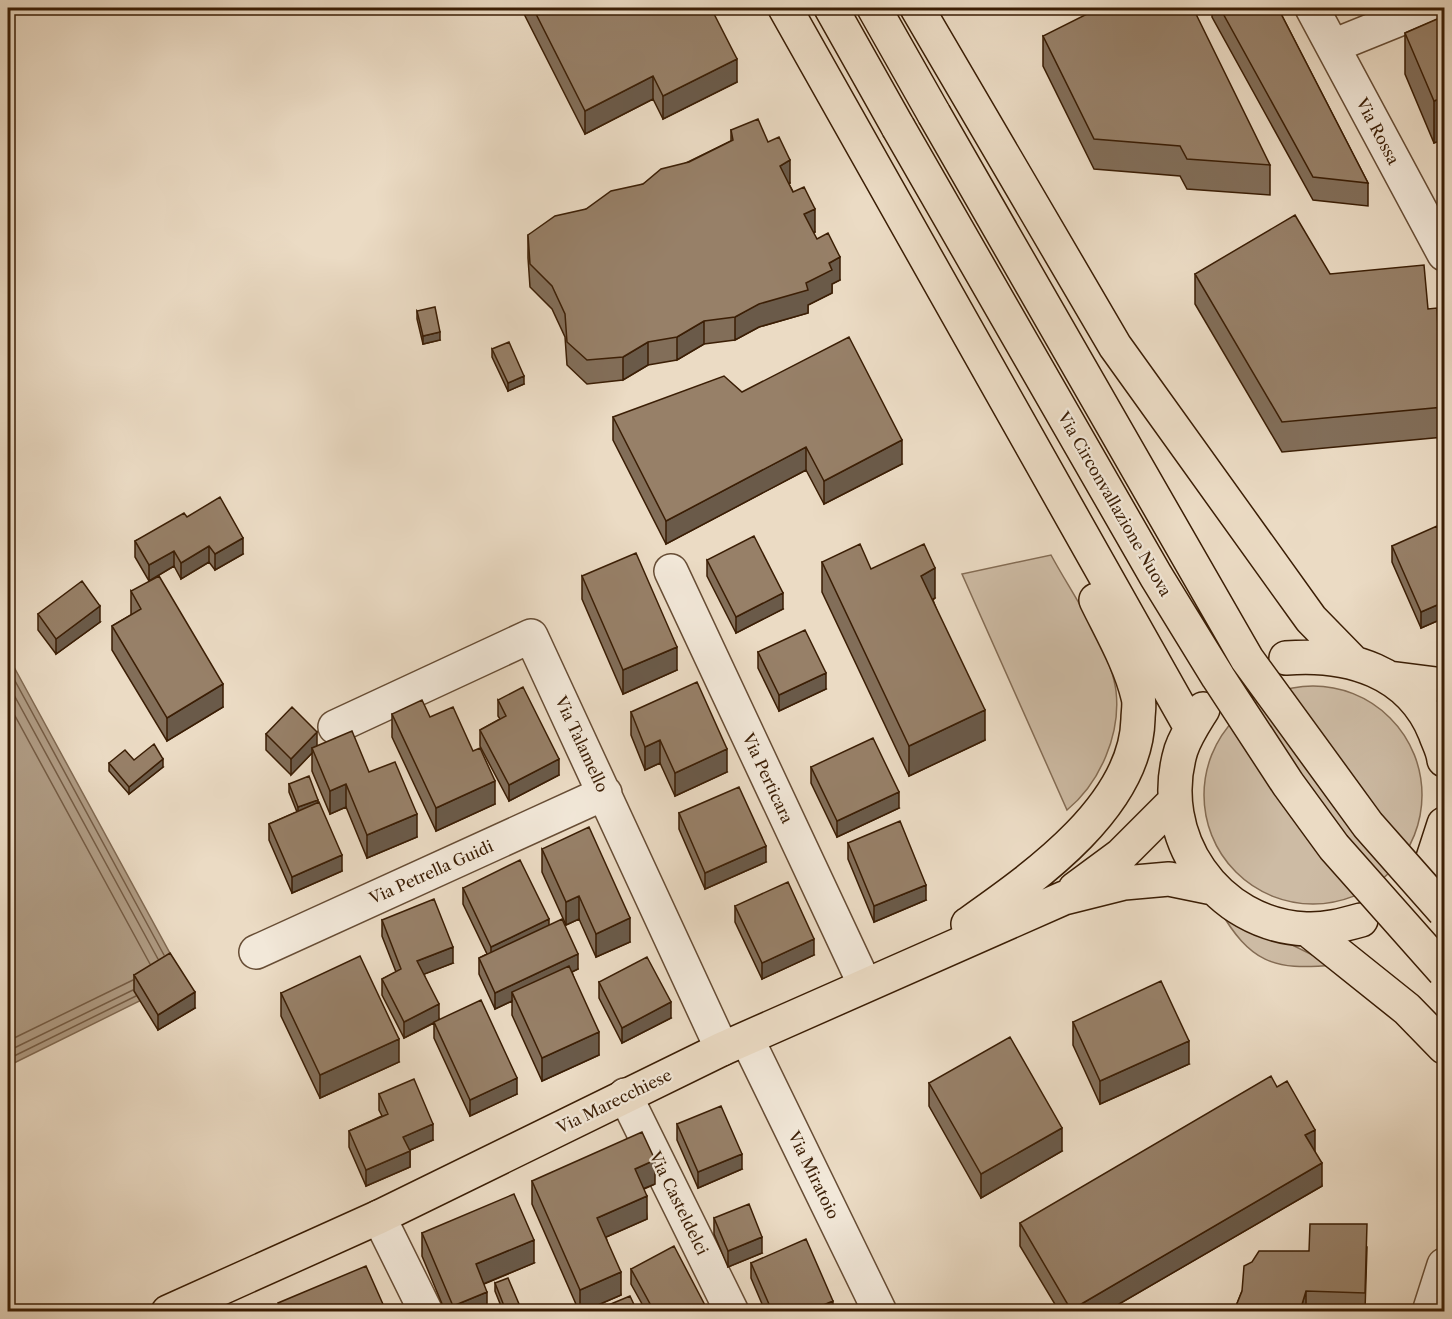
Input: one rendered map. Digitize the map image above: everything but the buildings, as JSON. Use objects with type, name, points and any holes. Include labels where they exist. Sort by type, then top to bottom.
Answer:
[{"type":"main road","points":[[785,8],[982,353],[1197,718],[1179,758],[1175,801],[1179,826],[1188,852],[1213,888],[1232,905],[1256,918],[1281,926],[1307,929],[1333,927],[1360,920]]},
{"type":"main road","name":"Via Circonvallazione Nuova","points":[[831,8],[1156,576],[1218,677],[1288,784],[1334,847],[1444,971]]},
{"type":"main road","points":[[874,8],[1247,659],[1368,825],[1444,911]]},
{"type":"main road","points":[[917,8],[1115,346],[1311,619],[1353,662]]},
{"type":"main road","points":[[908,966],[1032,879],[1080,835],[1122,779],[1138,736],[1139,699],[1128,665],[982,353]]},
{"type":"main road","points":[[1286,658],[1316,655],[1353,662],[1403,686],[1417,701],[1432,726],[1444,760]]},
{"type":"main road","points":[[1389,678],[1444,685]]},
{"type":"main road","name":"Via Marecchiese","points":[[1064,898],[1120,855],[1175,801]]},
{"type":"main road","points":[[1432,861],[1444,824]]},
{"type":"main road","name":"Via Marecchiese","points":[[168,1311],[379,1217],[625,1095],[735,1044],[1064,898],[1124,883],[1169,879],[1213,888]]},
{"type":"main road","points":[[1307,929],[1407,1009],[1444,1047]]},
{"type":"street","name":"Via Rossa","points":[[1312,8],[1444,254]]},
{"type":"street","points":[[1333,46],[1427,8]]},
{"type":"street","name":"Via Perticara","points":[[671,571],[865,985]]},
{"type":"street","name":"Via Talamello","points":[[335,727],[531,636],[605,793],[735,1044]]},
{"type":"street","name":"Via Petrella Guidi","points":[[256,951],[605,793]]},
{"type":"street","name":"Via Miratoio","points":[[735,1044],[880,1311]]},
{"type":"street","name":"Via Casteldelci","points":[[625,1095],[732,1311]]},
{"type":"street","points":[[379,1217],[426,1311]]},
{"type":"street","points":[[1428,1311],[1444,1265]]},
{"type":"shaded area","points":[[1051,555],[1098,639],[1116,691],[1115,724],[1106,756],[1089,786],[1067,810],[962,574]]},
{"type":"shaded area","points":[[1313,686],[1334,688],[1355,695],[1390,718],[1413,753],[1420,774],[1422,795],[1420,816],[1413,837],[1390,872],[1355,895],[1334,902],[1313,904],[1292,902],[1271,895],[1236,872],[1213,837],[1206,816],[1204,795],[1206,774],[1213,753],[1236,718],[1271,695],[1292,688]]},
{"type":"shaded area","points":[[1219,909],[1333,965],[1294,966],[1265,959],[1241,941]]},
{"type":"water","points":[[8,656],[184,979],[8,1066]]}]
